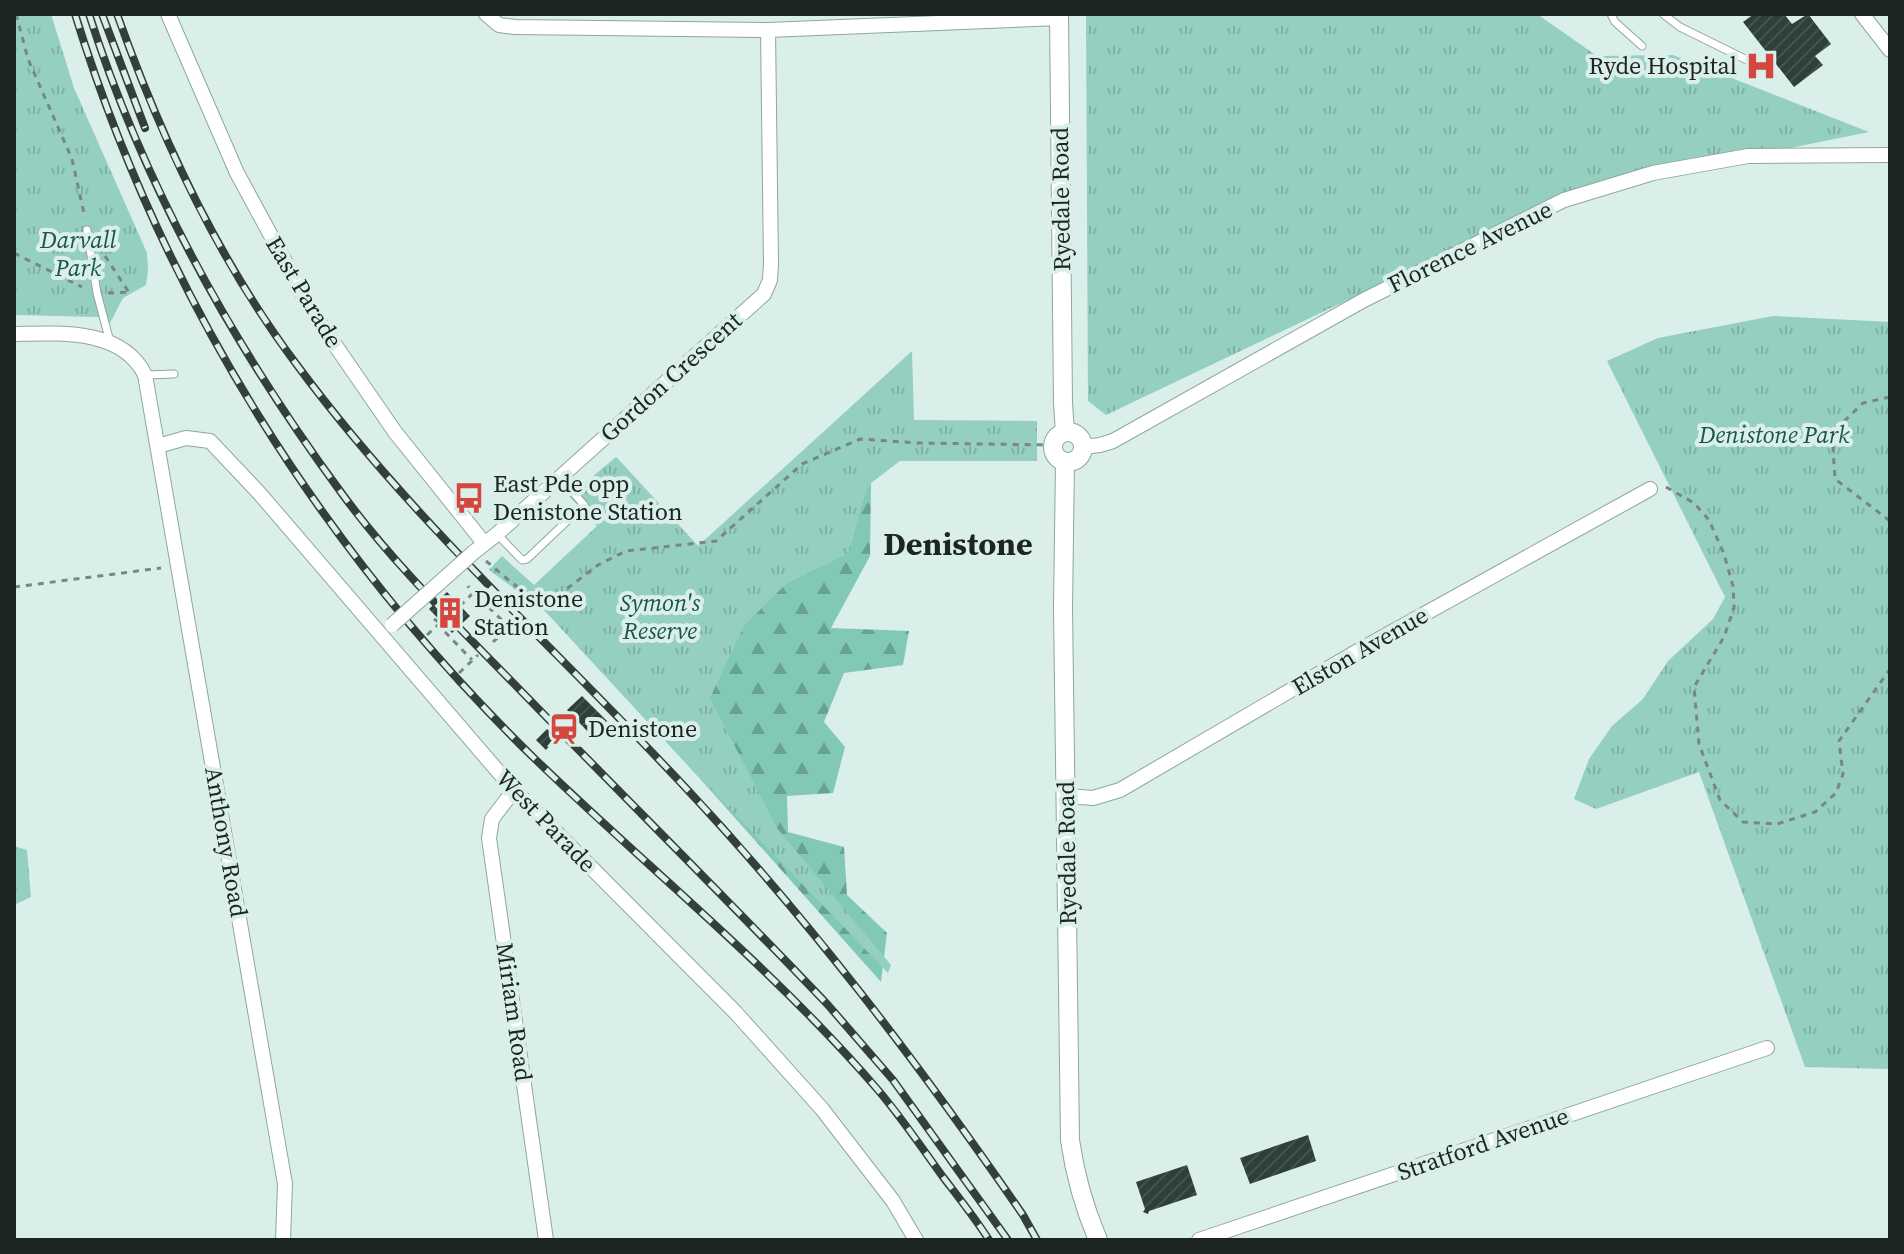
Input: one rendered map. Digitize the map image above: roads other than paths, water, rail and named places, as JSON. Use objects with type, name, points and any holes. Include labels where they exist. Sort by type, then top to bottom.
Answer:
[{"type":"street","name":"East Parade","points":[[168,14],[237,173],[313,313],[395,432],[485,543]]},
{"type":"street","points":[[486,14],[499,25],[515,27],[768,30],[1059,16]]},
{"type":"street","points":[[1862,14],[1890,50]]},
{"type":"street","name":"Ryedale Road","points":[[1059,16],[1059,438]]},
{"type":"street","name":"Gordon Crescent","points":[[380,636],[764,294],[770,280],[771,264],[768,30]]},
{"type":"street","name":"Florence Avenue","points":[[1083,447],[1113,441],[1364,300],[1564,200],[1653,173],[1748,156],[1890,155]]},
{"type":"street","points":[[14,334],[76,333],[128,353],[145,375]]},
{"type":"street","name":"Anthony Road","points":[[145,375],[285,1184],[283,1240]]},
{"type":"street","points":[[1075,434],[1083,447],[1075,460],[1065,462],[1057,458],[1059,438],[1075,434]]},
{"type":"street","name":"West Parade","points":[[158,446],[186,438],[210,441],[260,494],[514,790],[736,1013],[822,1109],[893,1201],[916,1240]]},
{"type":"street","name":"Ryedale Road","points":[[1065,462],[1063,608],[1070,1140],[1075,1176],[1098,1240]]},
{"type":"street","name":"Elston Avenue","points":[[1067,796],[1093,798],[1120,790],[1363,648],[1650,489]]},
{"type":"street","name":"Miriam Road","points":[[514,790],[492,819],[489,838],[546,1240]]},
{"type":"street","name":"Stratford Avenue","points":[[1199,1240],[1767,1048]]},
{"type":"lane","points":[[1611,14],[1615,22],[1642,46]]},
{"type":"lane","points":[[1663,14],[1680,27],[1755,64]]},
{"type":"lane","points":[[87,230],[97,293],[110,344]]},
{"type":"lane","points":[[145,375],[174,374]]},
{"type":"lane","points":[[485,543],[522,560],[527,559],[583,507],[584,504],[560,477]]},
{"type":"railway","points":[[75,14],[111,119],[154,221],[203,320],[259,416],[320,508],[386,596],[459,680],[536,760],[755,962],[838,1046],[895,1111],[989,1240]]},
{"type":"railway","points":[[89,14],[137,141],[196,265],[266,383],[343,495],[384,547],[429,596],[828,1005],[893,1080],[1008,1240]]},
{"type":"railway","points":[[102,14],[145,128]]},
{"type":"railway","points":[[117,14],[172,152],[194,197],[242,283],[297,365],[341,422],[435,529],[634,733],[775,887],[903,1048],[984,1159],[1037,1240]]},
{"type":"place","name":"Ryde Hospital","points":[[1761,66]]},
{"type":"place","name":"East Pde opp Denistone Station","points":[[469,498]]},
{"type":"place","name":"Denistone Station","points":[[450,613]]},
{"type":"place","name":"Denistone","points":[[564,729]]},
{"type":"district","name":"Denistone","points":[[958,544]]},
{"type":"park label","name":"Darvall Park","points":[[78,254]]},
{"type":"park label","name":"Denistone Park","points":[[1774,435]]},
{"type":"park label","name":"Symon's Reserve","points":[[660,617]]}]
